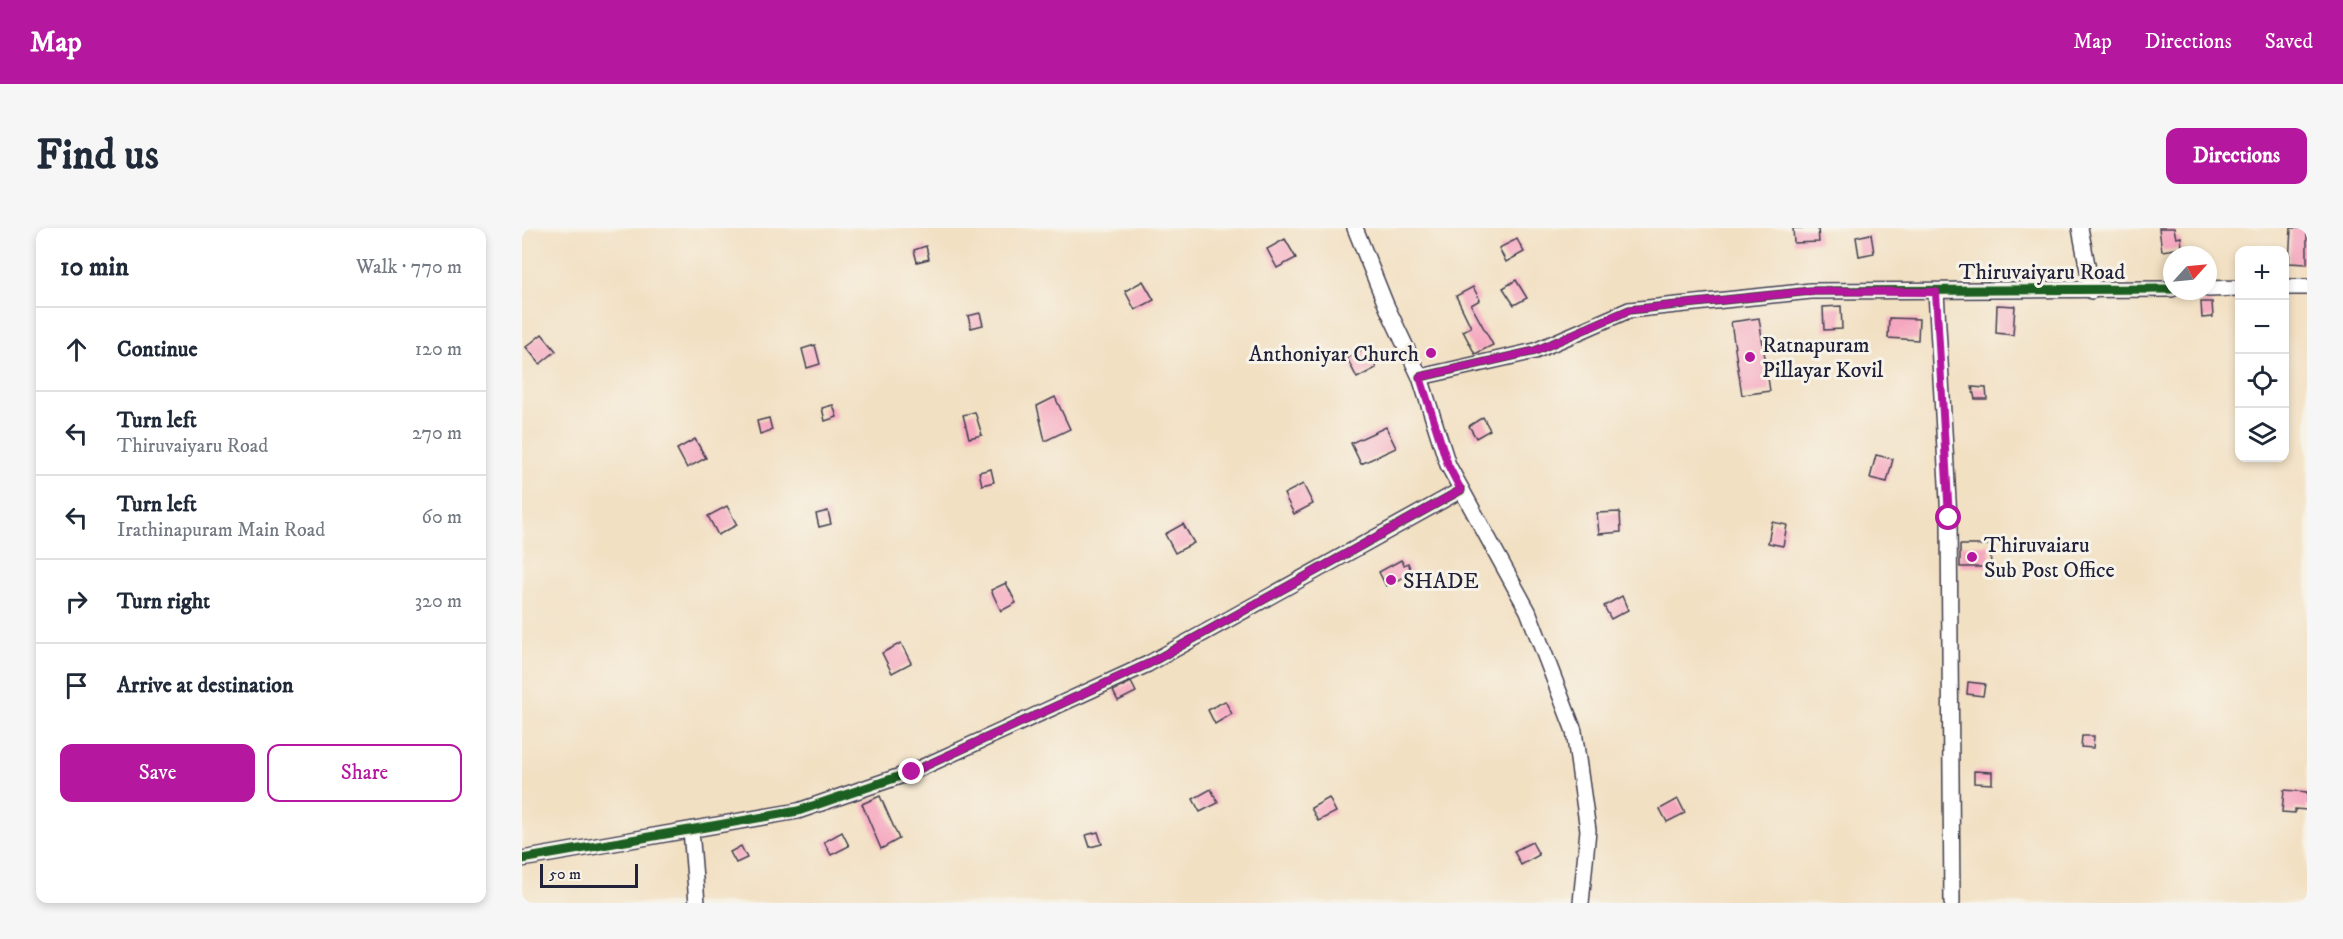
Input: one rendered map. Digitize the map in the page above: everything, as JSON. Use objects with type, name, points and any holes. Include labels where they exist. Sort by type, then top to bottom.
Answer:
[{"type":"street","points":[[1355,228],[1386,305],[1420,377],[1448,465],[1528,611],[1574,731],[1588,830],[1581,903]]},
{"type":"street","points":[[2080,228],[2091,291]]},
{"type":"street","points":[[2289,287],[2307,287]]},
{"type":"street","points":[[2217,289],[2235,288]]},
{"type":"street","name":"Thiruvaiyaru Road","points":[[1420,377],[1535,351],[1629,310],[1811,291],[2163,289]]},
{"type":"street","points":[[1936,292],[1949,518],[1952,903]]},
{"type":"street","points":[[522,859],[798,811],[912,772],[1148,664],[1461,490]]},
{"type":"street","points":[[691,830],[697,903]]},
{"type":"building","points":[[1793,228],[1818,228],[1819,242],[1794,243]]},
{"type":"building","points":[[2159,228],[2174,228],[2176,238],[2181,237],[2182,246],[2163,246],[2162,251]]},
{"type":"building","points":[[2291,228],[2307,228],[2307,264],[2289,263]]},
{"type":"building","points":[[1871,234],[1874,253],[1859,256],[1856,237]]},
{"type":"building","points":[[1285,239],[1296,258],[1277,268],[1267,249]]},
{"type":"building","points":[[1517,239],[1524,252],[1506,262],[1499,248]]},
{"type":"building","points":[[926,246],[929,259],[917,262],[914,250]]},
{"type":"building","points":[[1516,280],[1527,298],[1514,305],[1503,288]]},
{"type":"building","points":[[1143,281],[1154,300],[1135,310],[1125,291]]},
{"type":"building","points":[[1473,287],[1480,300],[1471,305],[1493,345],[1475,354],[1463,331],[1471,327],[1456,296]]},
{"type":"building","points":[[2201,302],[2212,302],[2213,317],[2202,318]]},
{"type":"building","points":[[1997,305],[2015,306],[2013,335],[1996,333]]},
{"type":"building","points":[[1841,306],[1842,329],[1824,330],[1823,307]]},
{"type":"building","points":[[980,313],[983,325],[971,328],[968,316]]},
{"type":"building","name":"Ratnapuram Pillayar Kovil","points":[[1759,318],[1770,391],[1742,395],[1731,322]]},
{"type":"building","points":[[1889,318],[1919,319],[1918,340],[1888,338]]},
{"type":"building","points":[[542,334],[556,351],[540,364],[526,347]]},
{"type":"building","points":[[815,345],[820,364],[807,368],[802,349]]},
{"type":"building","points":[[1366,348],[1376,368],[1357,378],[1347,358]]},
{"type":"building","points":[[1972,387],[1986,388],[1987,399],[1975,399]]},
{"type":"building","points":[[1055,397],[1070,429],[1045,441],[1037,406]]},
{"type":"building","points":[[833,405],[837,417],[825,421],[822,408]]},
{"type":"building","points":[[975,412],[982,435],[969,438],[963,415]]},
{"type":"building","points":[[1483,417],[1490,430],[1476,438],[1469,426]]},
{"type":"building","points":[[769,418],[772,430],[760,434],[757,421]]},
{"type":"building","points":[[1386,427],[1396,448],[1361,464],[1351,443]]},
{"type":"building","points":[[695,439],[706,458],[687,468],[677,449]]},
{"type":"building","points":[[1876,455],[1893,459],[1887,482],[1870,478]]},
{"type":"building","points":[[991,469],[994,482],[982,485],[979,472]]},
{"type":"building","points":[[1303,484],[1313,504],[1294,514],[1284,494]]},
{"type":"building","points":[[727,506],[737,525],[718,535],[708,516]]},
{"type":"building","points":[[828,511],[831,524],[819,527],[816,514]]},
{"type":"building","points":[[1620,512],[1621,532],[1599,534],[1597,513]]},
{"type":"building","points":[[1772,522],[1787,525],[1783,546],[1768,543]]},
{"type":"building","points":[[1183,524],[1194,543],[1175,553],[1165,534]]},
{"type":"building","points":[[1960,545],[1990,545],[1991,567],[1960,567]]},
{"type":"building","name":"SHADE","points":[[1401,560],[1404,565],[1408,563],[1412,573],[1386,586],[1379,572]]},
{"type":"building","points":[[1006,583],[1016,603],[1001,611],[991,590]]},
{"type":"building","points":[[1622,596],[1628,610],[1611,619],[1604,606]]},
{"type":"building","points":[[901,643],[911,663],[892,673],[882,653]]},
{"type":"building","points":[[1131,682],[1136,692],[1118,701],[1113,691]]},
{"type":"building","points":[[1968,682],[1985,684],[1983,696],[1967,694]]},
{"type":"building","points":[[1225,701],[1232,714],[1215,724],[1208,710]]},
{"type":"building","points":[[2082,736],[2094,736],[2093,748],[2081,747]]},
{"type":"building","points":[[1974,771],[1992,772],[1992,784],[1974,783]]},
{"type":"building","points":[[1211,789],[1218,803],[1200,812],[1193,799]]},
{"type":"building","points":[[2284,790],[2307,792],[2307,810],[2295,809],[2295,813],[2282,812]]},
{"type":"building","points":[[880,796],[899,839],[881,849],[862,804]]},
{"type":"building","points":[[1329,798],[1336,812],[1318,821],[1311,808]]},
{"type":"building","points":[[1678,799],[1685,813],[1667,822],[1660,809]]},
{"type":"building","points":[[842,832],[849,846],[831,855],[824,842]]},
{"type":"building","points":[[1098,832],[1102,844],[1090,847],[1086,835]]},
{"type":"building","points":[[1532,842],[1539,855],[1521,865],[1514,851]]},
{"type":"building","points":[[741,846],[747,858],[736,863],[730,852]]},
{"type":"cycle path","points":[[1420,377],[1535,351],[1629,310],[1811,291],[2163,289]]},
{"type":"cycle path","points":[[522,859],[798,811],[912,772],[1148,664],[1461,490]]},
{"type":"place","name":"Anthoniyar Church","points":[[1431,353]]},
{"type":"place","name":"Ratnapuram Pillayar Kovil","points":[[1750,357]]},
{"type":"place","name":"Thiruvaiaru Sub Post Office","points":[[1972,557]]},
{"type":"place","name":"SHADE","points":[[1391,580]]},
{"type":"route","points":[[912,772],[1148,664],[1461,490],[1448,465],[1420,377],[1535,351],[1629,310],[1811,291],[1936,292],[1949,518]]}]
